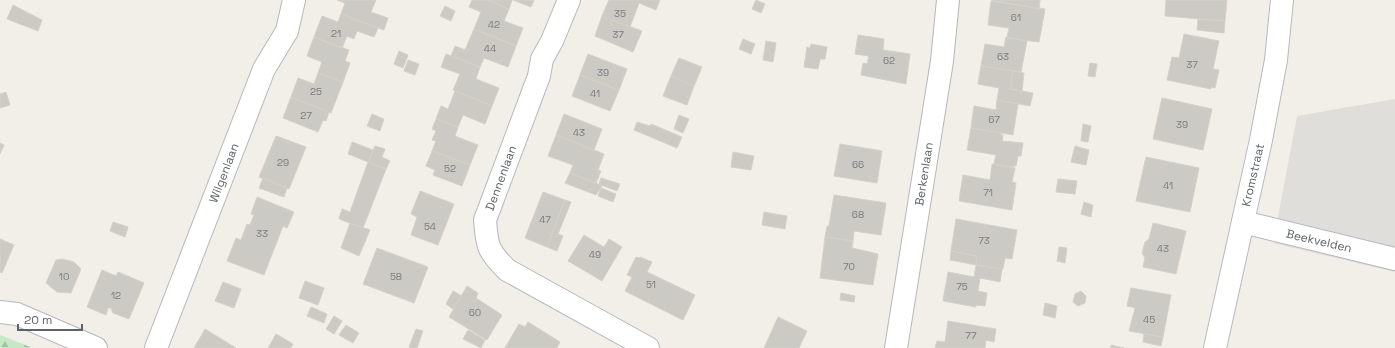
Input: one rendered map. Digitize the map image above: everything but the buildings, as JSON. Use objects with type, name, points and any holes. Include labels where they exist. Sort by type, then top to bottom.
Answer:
[{"type":"street","name":"Wilgenlaan","points":[[156,348],[264,69],[286,31],[294,0]]},
{"type":"street","name":"Dennenlaan","points":[[569,0],[552,41],[542,58],[538,76],[486,220],[487,238],[492,256],[507,270],[648,348]]},
{"type":"street","name":"Berkenlaan","points":[[896,348],[942,61],[948,0]]},
{"type":"street","name":"Kromstraat","points":[[1215,348],[1261,140],[1276,60],[1282,0]]},
{"type":"street","name":"Beekvelden","points":[[1242,222],[1395,259]]},
{"type":"street","points":[[0,312],[17,314],[96,348]]},
{"type":"shaded area","points":[[1395,99],[1395,272],[1273,243],[1297,116]]},
{"type":"green space","points":[[0,335],[33,348],[0,348]]}]
